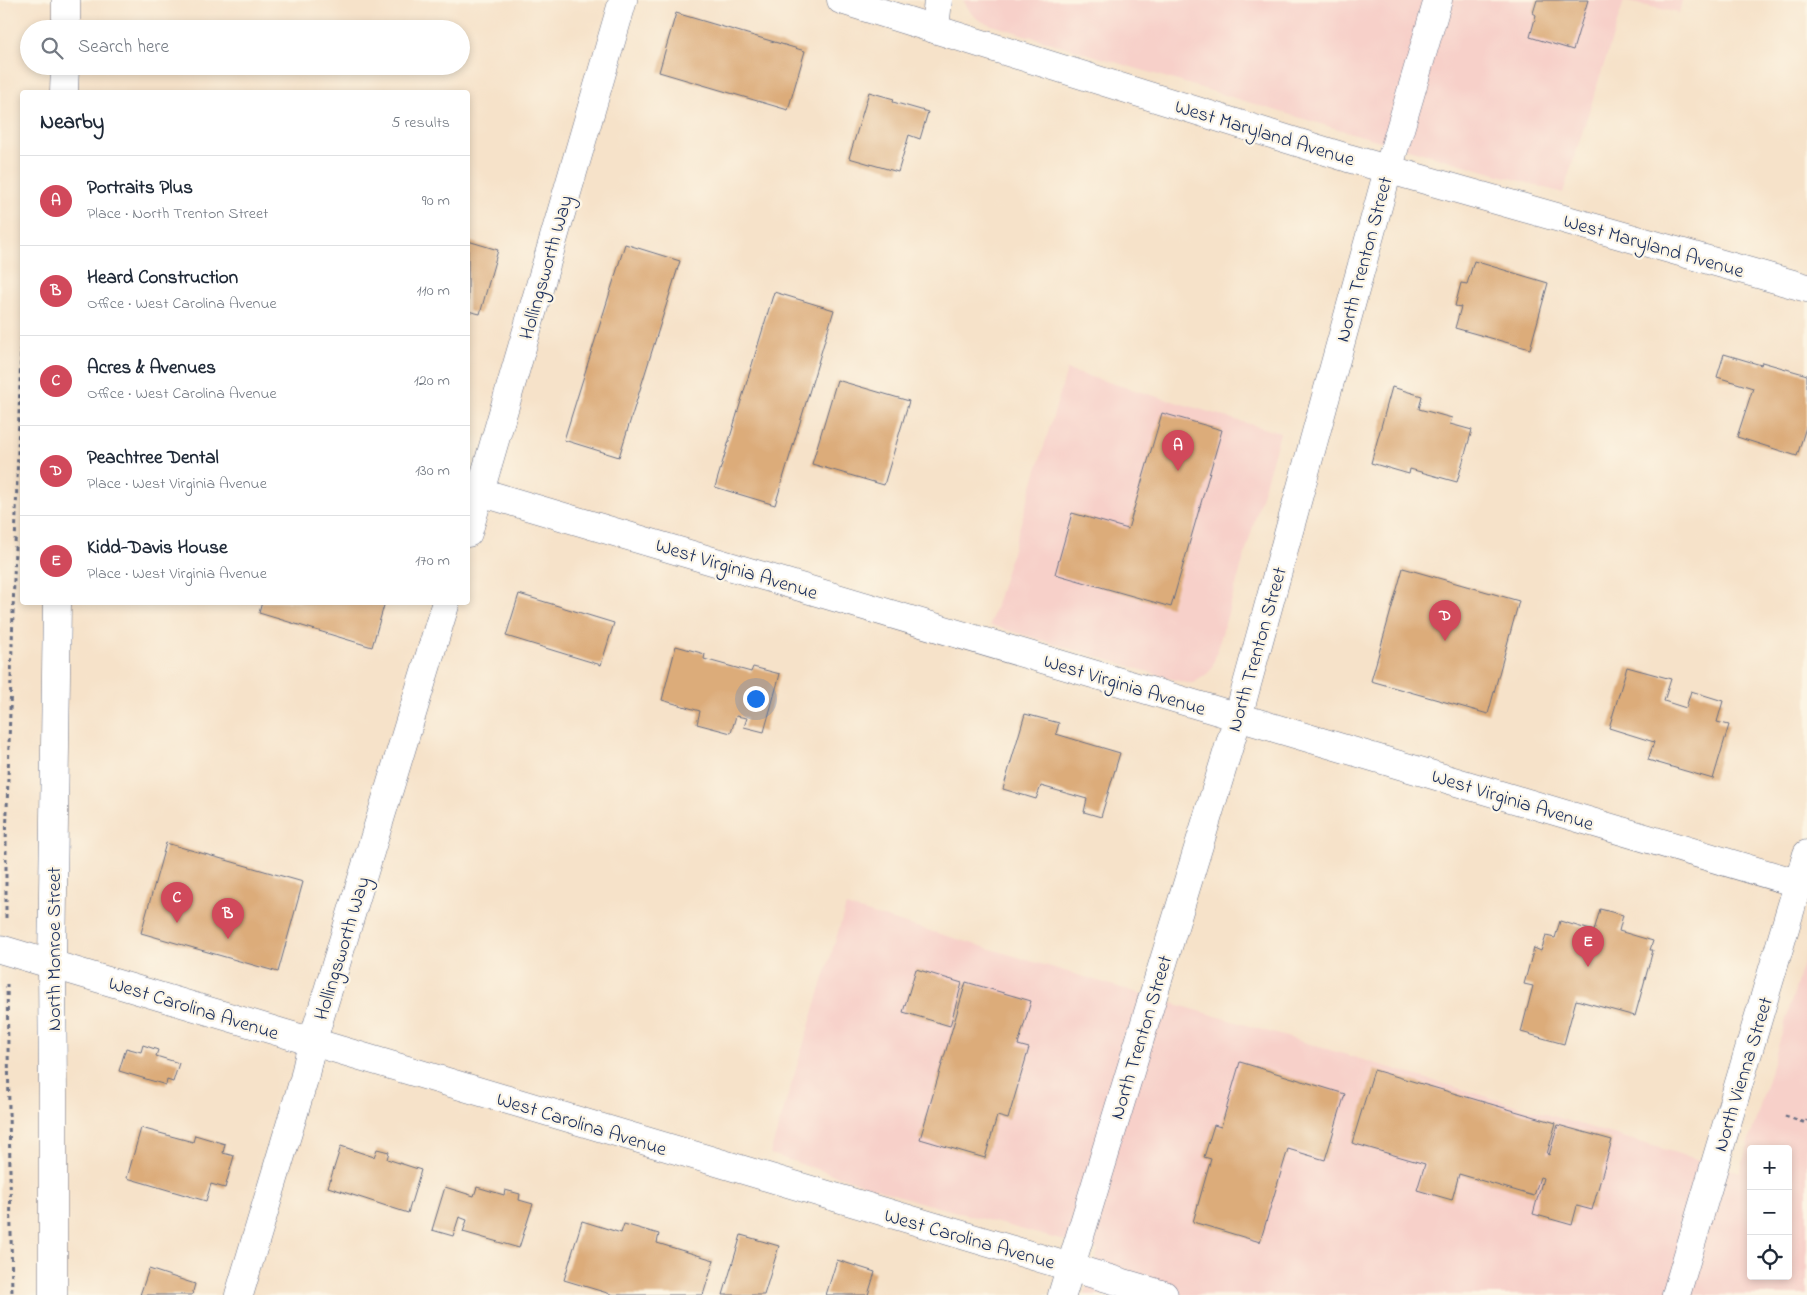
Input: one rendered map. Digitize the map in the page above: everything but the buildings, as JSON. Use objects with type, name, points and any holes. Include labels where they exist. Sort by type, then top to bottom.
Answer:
[{"type":"main road","points":[[66,0],[66,20]]},
{"type":"main road","name":"Hollingsworth Way","points":[[470,526],[623,0]]},
{"type":"main road","name":"West Maryland Avenue","points":[[841,0],[1388,170],[1807,288]]},
{"type":"main road","points":[[935,29],[938,0]]},
{"type":"main road","name":"North Trenton Street","points":[[1062,1295],[1238,717],[1388,170],[1438,0]]},
{"type":"main road","points":[[64,90],[65,75]]},
{"type":"main road","name":"West Virginia Avenue","points":[[480,492],[1803,885]]},
{"type":"main road","name":"North Monroe Street","points":[[53,1295],[54,1096],[52,965],[56,605]]},
{"type":"main road","name":"Hollingsworth Way","points":[[239,1295],[304,1080],[312,1043],[445,605]]},
{"type":"main road","name":"North Vienna Street","points":[[1676,1295],[1803,885],[1807,854]]},
{"type":"main road","name":"West Carolina Avenue","points":[[3,950],[1164,1295]]},
{"type":"path","points":[[12,1295],[3,950],[20,382]]},
{"type":"path","points":[[1785,1116],[1806,1122],[1807,1120]]},
{"type":"shaded area","points":[[963,0],[1682,0],[1679,13],[1624,1],[1563,193],[1334,128],[989,24],[979,20],[971,13]]},
{"type":"shaded area","points":[[1067,370],[1280,433],[1212,668],[1194,683],[1186,683],[990,625]]},
{"type":"shaded area","points":[[846,906],[1740,1172],[1747,1149],[1747,1280],[1792,1280],[1792,1145],[1748,1145],[1807,950],[1807,1295],[1085,1295],[1098,1250],[912,1200],[770,1154]]},
{"type":"place","name":"Portraits Plus","points":[[1178,471]]},
{"type":"place","name":"Peachtree Dental","points":[[1445,641]]},
{"type":"place","name":"Acres & Avenues","points":[[177,923]]},
{"type":"place","name":"Heard Construction","points":[[228,939]]},
{"type":"place","name":"Kidd-Davis House","points":[[1588,967]]}]
